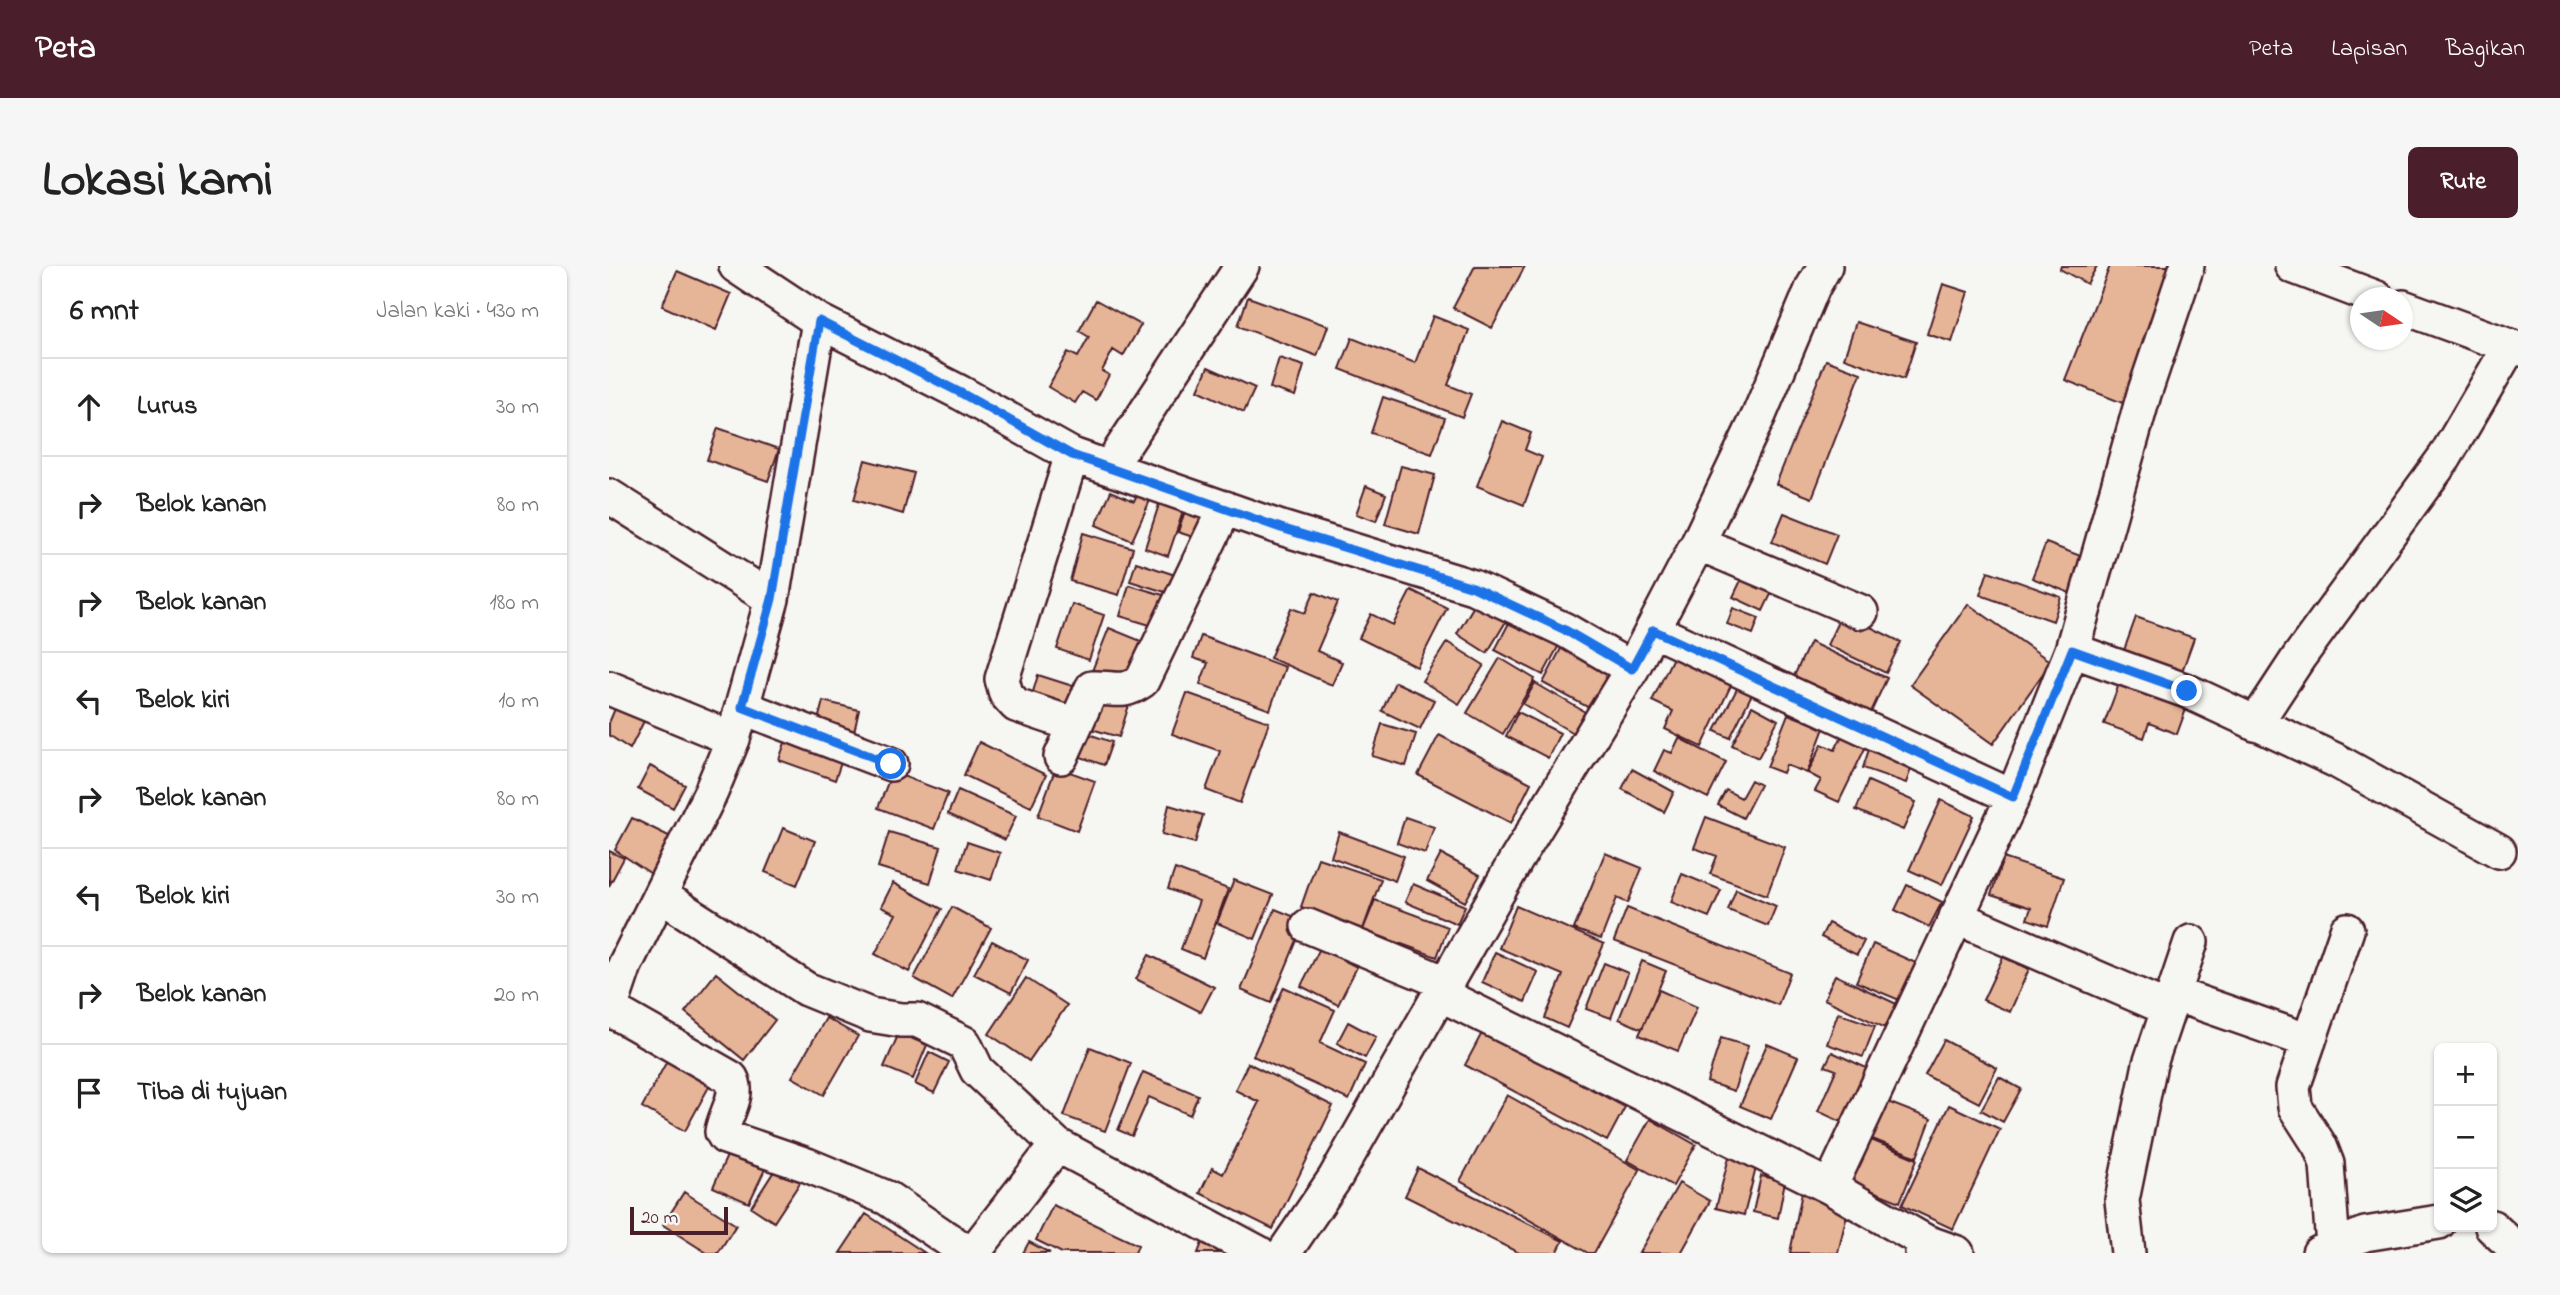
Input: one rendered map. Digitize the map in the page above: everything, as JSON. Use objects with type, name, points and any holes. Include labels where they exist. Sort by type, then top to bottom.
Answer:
[{"type":"street","points":[[1109,468],[1242,266]]},
{"type":"street","points":[[1830,1187],[2013,797],[2072,650],[2144,394],[2187,266]]},
{"type":"street","points":[[2292,266],[2350,288]]},
{"type":"street","points":[[746,269],[819,321],[961,393],[1072,455],[1225,509],[1473,587],[1565,630],[1632,669]]},
{"type":"street","points":[[1284,1253],[1335,1178],[1515,862],[1632,669],[1698,543],[1759,415],[1812,273]]},
{"type":"street","points":[[2255,724],[2299,657],[2445,457],[2514,348],[2413,311]]},
{"type":"street","points":[[819,321],[772,599],[733,739],[711,792],[660,895],[617,960],[610,1010],[731,1078],[735,1084],[723,1125],[722,1132],[725,1137],[887,1198],[971,1253],[1056,1145]]},
{"type":"street","points":[[1072,455],[1002,679],[1009,700],[1016,705],[1075,725]]},
{"type":"street","points":[[609,496],[772,599]]},
{"type":"street","points":[[1061,757],[1092,688],[1131,689],[1142,681],[1225,509]]},
{"type":"street","points":[[1698,543],[1861,612]]},
{"type":"street","points":[[1653,630],[2013,797]]},
{"type":"street","points":[[2072,650],[2187,691],[2335,760],[2499,851]]},
{"type":"street","points":[[609,688],[733,739]]},
{"type":"street","points":[[742,707],[891,764]]},
{"type":"street","points":[[660,895],[806,989],[870,1015],[917,1020],[964,1043],[977,1070],[1056,1145],[1259,1253]]},
{"type":"street","points":[[1957,917],[2171,1001],[2309,1041]]},
{"type":"street","points":[[1308,926],[1443,988],[1830,1187],[1924,1247],[1957,1253]]},
{"type":"street","points":[[2347,930],[2293,1087],[2295,1107],[2320,1146],[2327,1164],[2326,1250],[2365,1234],[2434,1223]]},
{"type":"street","points":[[2128,1253],[2122,1200],[2150,1064],[2191,942]]},
{"type":"street","points":[[2497,1232],[2518,1251]]},
{"type":"building","points":[[1475,266],[1525,266],[1492,328],[1453,308]]},
{"type":"building","points":[[2061,266],[2097,266],[2087,284],[2060,269]]},
{"type":"building","points":[[2110,266],[2185,266],[2130,406],[2065,380]]},
{"type":"building","points":[[677,271],[731,294],[716,330],[662,306]]},
{"type":"building","points":[[1943,284],[1968,292],[1952,342],[1927,334]]},
{"type":"building","points":[[1248,297],[1328,326],[1317,356],[1238,326]]},
{"type":"building","points":[[1096,300],[1141,325],[1123,356],[1113,350],[1102,371],[1109,375],[1096,400],[1082,392],[1075,403],[1048,387],[1068,352],[1078,357],[1089,337],[1079,331]]},
{"type":"building","points":[[1433,316],[1469,330],[1448,385],[1471,394],[1462,417],[1340,369],[1352,338],[1415,363]]},
{"type":"building","points":[[1856,322],[1916,342],[1904,379],[1844,358]]},
{"type":"building","points":[[1279,358],[1304,366],[1295,396],[1270,388]]},
{"type":"building","points":[[1826,360],[1861,373],[1812,498],[1776,484]]},
{"type":"building","points":[[1208,367],[1255,388],[1244,412],[1198,390]]},
{"type":"building","points":[[1383,397],[1445,418],[1432,454],[1371,433]]},
{"type":"building","points":[[1502,421],[1531,433],[1525,450],[1542,457],[1524,505],[1477,486]]},
{"type":"building","points":[[718,428],[779,449],[768,481],[707,460]]},
{"type":"building","points":[[865,460],[914,473],[903,514],[854,500]]},
{"type":"building","points":[[1401,466],[1435,475],[1419,534],[1385,524]]},
{"type":"building","points":[[1142,484],[1155,489],[1132,541],[1096,525],[1111,491],[1134,501]]},
{"type":"building","points":[[1366,486],[1386,494],[1376,521],[1356,514]]},
{"type":"building","points":[[1163,492],[1187,500],[1168,556],[1145,548]]},
{"type":"building","points":[[1185,511],[1212,521],[1205,541],[1178,532]]},
{"type":"building","points":[[1784,513],[1837,534],[1825,564],[1772,542]]},
{"type":"building","points":[[1083,533],[1133,548],[1119,595],[1070,581]]},
{"type":"building","points":[[2046,543],[2094,561],[2080,597],[2032,578]]},
{"type":"building","points":[[1136,562],[1184,578],[1178,596],[1130,581]]},
{"type":"building","points":[[1988,571],[2061,597],[2053,621],[1980,595]]},
{"type":"building","points":[[1743,576],[1773,590],[1763,611],[1733,597]]},
{"type":"building","points":[[1129,585],[1170,597],[1160,628],[1120,616]]},
{"type":"building","points":[[1411,590],[1447,608],[1417,667],[1359,638],[1371,614],[1393,625]]},
{"type":"building","points":[[1314,592],[1338,602],[1317,651],[1342,662],[1332,685],[1270,658],[1291,608],[1305,613]]},
{"type":"building","points":[[1481,594],[1511,613],[1487,653],[1457,634]]},
{"type":"building","points":[[1072,604],[1104,615],[1089,660],[1057,649]]},
{"type":"building","points":[[1968,604],[2051,662],[1993,744],[1910,685]]},
{"type":"building","points":[[1733,608],[1759,618],[1753,634],[1727,624]]},
{"type":"building","points":[[1842,613],[1901,642],[1886,673],[1827,645]]},
{"type":"building","points":[[2136,617],[2194,638],[2180,677],[2122,656]]},
{"type":"building","points":[[1511,619],[1559,645],[1543,675],[1495,650]]},
{"type":"building","points":[[1109,628],[1141,641],[1124,684],[1092,671]]},
{"type":"building","points":[[1201,636],[1285,667],[1270,710],[1200,684],[1208,663],[1193,658]]},
{"type":"building","points":[[1567,637],[1615,663],[1591,709],[1543,683]]},
{"type":"building","points":[[1447,642],[1484,665],[1459,704],[1422,681]]},
{"type":"building","points":[[1810,642],[1887,678],[1865,725],[1843,716],[1850,701],[1794,676]]},
{"type":"building","points":[[1675,653],[1733,681],[1702,747],[1665,729],[1673,711],[1652,701]]},
{"type":"building","points":[[1500,658],[1535,679],[1503,734],[1467,713]]},
{"type":"building","points":[[1038,675],[1082,689],[1073,717],[1030,702]]},
{"type":"building","points":[[2122,676],[2189,701],[2177,734],[2149,723],[2144,738],[2104,724]]},
{"type":"building","points":[[1395,682],[1434,700],[1420,729],[1382,711]]},
{"type":"building","points":[[1535,683],[1585,712],[1573,733],[1523,704]]},
{"type":"building","points":[[1740,683],[1754,690],[1730,738],[1715,731]]},
{"type":"building","points":[[1187,693],[1269,722],[1240,803],[1206,790],[1220,751],[1172,734]]},
{"type":"building","points":[[1097,695],[1129,705],[1119,737],[1088,728]]},
{"type":"building","points":[[619,699],[649,711],[630,749],[609,735],[609,723]]},
{"type":"building","points":[[823,701],[859,710],[852,741],[815,732]]},
{"type":"building","points":[[1752,706],[1778,720],[1758,758],[1732,745]]},
{"type":"building","points":[[1518,712],[1560,733],[1548,758],[1506,736]]},
{"type":"building","points":[[1788,714],[1824,728],[1807,773],[1786,765],[1783,773],[1767,767]]},
{"type":"building","points":[[1382,724],[1416,734],[1406,766],[1372,756]]},
{"type":"building","points":[[1848,724],[1871,736],[1839,802],[1815,791],[1821,780],[1808,773],[1822,744],[1835,750]]},
{"type":"building","points":[[1077,730],[1112,742],[1104,765],[1069,753]]},
{"type":"building","points":[[1439,735],[1531,783],[1511,823],[1418,775]]},
{"type":"building","points":[[1679,738],[1726,762],[1708,798],[1654,771],[1664,750],[1672,753]]},
{"type":"building","points":[[786,740],[845,751],[835,780],[779,760]]},
{"type":"building","points":[[1872,740],[1916,755],[1906,783],[1863,768]]},
{"type":"building","points":[[979,742],[1046,775],[1031,807],[964,775]]},
{"type":"building","points":[[650,766],[685,785],[673,808],[638,789]]},
{"type":"building","points":[[1056,767],[1095,781],[1077,831],[1038,816]]},
{"type":"building","points":[[1632,769],[1674,792],[1664,812],[1622,789]]},
{"type":"building","points":[[892,772],[948,793],[934,829],[878,808]]},
{"type":"building","points":[[1751,780],[1760,785],[1743,818],[1718,805],[1726,790],[1741,798]]},
{"type":"building","points":[[1868,781],[1916,802],[1903,830],[1856,810]]},
{"type":"building","points":[[958,790],[1016,816],[1005,840],[948,814]]},
{"type":"building","points":[[1941,800],[1974,816],[1942,885],[1909,870]]},
{"type":"building","points":[[1169,805],[1203,815],[1195,843],[1162,834]]},
{"type":"building","points":[[1405,817],[1434,827],[1425,853],[1397,843]]},
{"type":"building","points":[[1706,817],[1785,847],[1767,895],[1710,874],[1717,856],[1694,848]]},
{"type":"building","points":[[632,818],[681,842],[662,881],[615,850]]},
{"type":"building","points":[[783,828],[815,841],[797,885],[765,872]]},
{"type":"building","points":[[889,832],[941,847],[930,883],[878,867]]},
{"type":"building","points":[[1339,832],[1404,856],[1395,881],[1331,857]]},
{"type":"building","points":[[967,842],[1000,853],[991,880],[958,869]]},
{"type":"building","points":[[609,851],[624,858],[609,886]]},
{"type":"building","points":[[1605,853],[1642,868],[1628,903],[1617,898],[1601,939],[1574,929]]},
{"type":"building","points":[[1441,854],[1480,875],[1465,902],[1427,881]]},
{"type":"building","points":[[1318,858],[1381,879],[1363,929],[1301,907]]},
{"type":"building","points":[[2003,858],[2064,878],[2048,926],[2027,919],[2031,908],[1991,895]]},
{"type":"building","points":[[1175,869],[1228,889],[1203,958],[1181,949],[1199,901],[1168,889]]},
{"type":"building","points":[[1682,874],[1721,890],[1709,917],[1671,902]]},
{"type":"building","points":[[1234,880],[1273,895],[1255,939],[1217,923]]},
{"type":"building","points":[[893,883],[942,909],[909,972],[875,954],[896,914],[881,907]]},
{"type":"building","points":[[1413,884],[1465,906],[1457,924],[1405,902]]},
{"type":"building","points":[[1907,885],[1942,902],[1929,927],[1895,910]]},
{"type":"building","points":[[1736,889],[1776,906],[1768,926],[1728,910]]},
{"type":"building","points":[[1375,900],[1448,927],[1437,957],[1363,930]]},
{"type":"building","points":[[1516,906],[1604,944],[1567,1028],[1545,1018],[1563,975],[1499,948]]},
{"type":"building","points":[[952,907],[991,928],[952,999],[914,978]]},
{"type":"building","points":[[1627,908],[1790,973],[1778,1005],[1614,941]]},
{"type":"building","points":[[1275,909],[1305,921],[1271,1003],[1241,990]]},
{"type":"building","points":[[1828,923],[1864,941],[1857,955],[1821,937]]},
{"type":"building","points":[[992,941],[1028,960],[1011,993],[974,974]]},
{"type":"building","points":[[1873,944],[1925,967],[1909,1004],[1856,982]]},
{"type":"building","points":[[1320,948],[1357,967],[1338,1005],[1301,986]]},
{"type":"building","points":[[1495,952],[1538,972],[1525,1002],[1482,982]]},
{"type":"building","points":[[1149,955],[1214,987],[1201,1012],[1136,979]]},
{"type":"building","points":[[2003,957],[2029,969],[2010,1012],[1983,1000]]},
{"type":"building","points":[[1642,961],[1666,971],[1642,1029],[1619,1019]]},
{"type":"building","points":[[1604,963],[1628,973],[1611,1018],[1586,1009]]},
{"type":"building","points":[[716,973],[775,1020],[744,1060],[685,1012]]},
{"type":"building","points":[[1835,975],[1903,1007],[1892,1031],[1824,999]]},
{"type":"building","points":[[1026,978],[1067,1005],[1029,1061],[989,1034]]},
{"type":"building","points":[[1284,987],[1335,1010],[1320,1043],[1365,1064],[1349,1100],[1253,1056]]},
{"type":"building","points":[[1659,990],[1697,1007],[1678,1051],[1639,1035]]},
{"type":"building","points":[[1838,1013],[1875,1026],[1863,1057],[1827,1044]]},
{"type":"building","points":[[826,1018],[858,1036],[824,1095],[792,1077]]},
{"type":"building","points":[[1348,1022],[1376,1037],[1365,1058],[1337,1043]]},
{"type":"building","points":[[1483,1031],[1625,1107],[1607,1141],[1465,1065]]},
{"type":"building","points":[[899,1033],[927,1045],[913,1079],[884,1067]]},
{"type":"building","points":[[1721,1038],[1748,1046],[1734,1091],[1707,1082]]},
{"type":"building","points":[[1944,1040],[1997,1068],[1979,1103],[1925,1075]]},
{"type":"building","points":[[1767,1044],[1798,1057],[1771,1119],[1740,1106]]},
{"type":"building","points":[[1090,1047],[1131,1063],[1105,1131],[1064,1116]]},
{"type":"building","points":[[929,1052],[949,1062],[934,1093],[915,1084]]},
{"type":"building","points":[[1832,1052],[1875,1072],[1850,1126],[1818,1111],[1836,1070],[1825,1066]]},
{"type":"building","points":[[668,1059],[711,1083],[685,1131],[642,1107]]},
{"type":"building","points":[[1248,1063],[1333,1106],[1273,1229],[1200,1193],[1212,1168],[1223,1174],[1259,1102],[1235,1090]]},
{"type":"building","points":[[1143,1072],[1198,1095],[1190,1115],[1149,1097],[1132,1136],[1118,1130]]},
{"type":"building","points":[[1999,1077],[2021,1089],[2003,1122],[1981,1110]]},
{"type":"building","points":[[1507,1095],[1640,1170],[1594,1253],[1588,1253],[1460,1181]]},
{"type":"building","points":[[1875,1097],[1931,1119],[1917,1157],[1860,1134]]},
{"type":"building","points":[[1949,1105],[2000,1129],[1953,1229],[1902,1205]]},
{"type":"building","points":[[1650,1119],[1696,1145],[1673,1186],[1627,1160]]},
{"type":"building","points":[[1859,1135],[1917,1159],[1900,1202],[1841,1178]]},
{"type":"building","points":[[730,1149],[767,1165],[749,1203],[713,1187]]},
{"type":"building","points":[[1729,1157],[1757,1164],[1744,1215],[1716,1208]]},
{"type":"building","points":[[778,1165],[801,1181],[774,1222],[751,1207]]},
{"type":"building","points":[[1418,1168],[1563,1241],[1557,1253],[1519,1253],[1405,1196]]},
{"type":"building","points":[[1761,1176],[1785,1181],[1778,1218],[1753,1212]]},
{"type":"building","points":[[1805,1177],[1850,1201],[1838,1253],[1790,1253]]},
{"type":"building","points":[[1679,1183],[1710,1201],[1681,1253],[1639,1253]]},
{"type":"building","points":[[684,1192],[736,1225],[718,1253],[707,1253],[663,1225]]},
{"type":"building","points":[[1053,1205],[1138,1245],[1135,1253],[1062,1253],[1036,1240]]},
{"type":"building","points":[[866,1214],[925,1253],[840,1253]]},
{"type":"building","points":[[1029,1242],[1050,1253],[1023,1253]]},
{"type":"building","points":[[1202,1243],[1223,1253],[1198,1253]]},
{"type":"route","points":[[891,764],[742,707],[772,599],[819,321],[961,393],[1072,455],[1281,528],[1473,587],[1565,630],[1632,669],[1653,630],[2013,797],[2072,650],[2187,691]]}]
